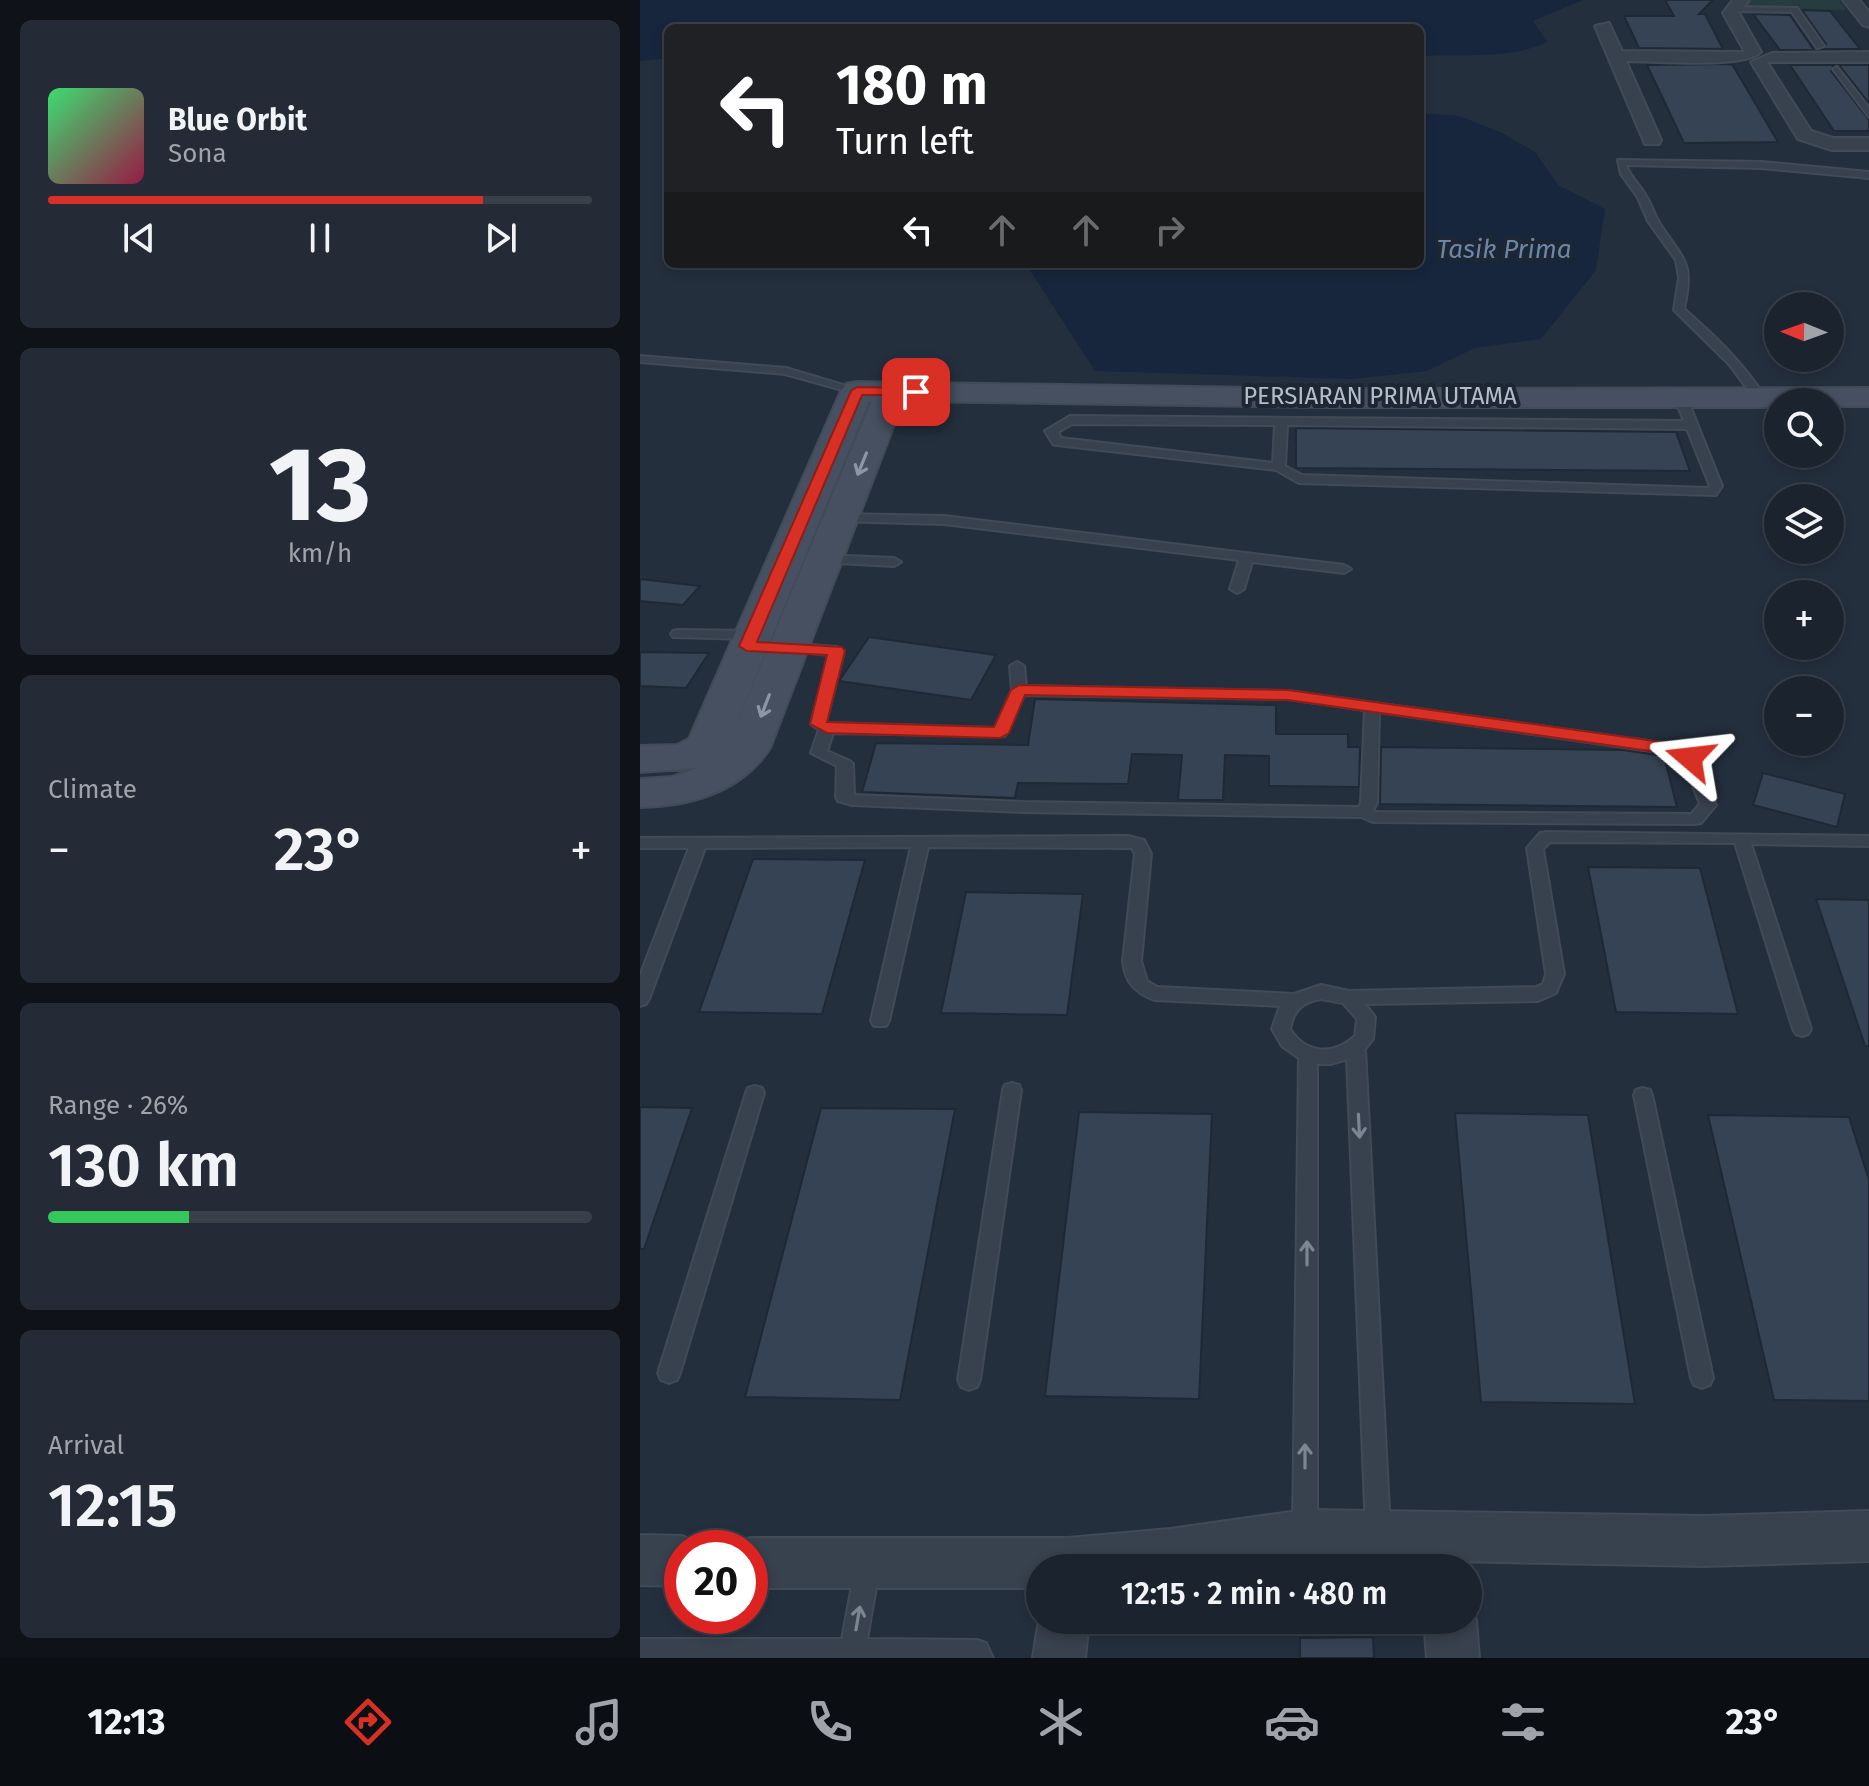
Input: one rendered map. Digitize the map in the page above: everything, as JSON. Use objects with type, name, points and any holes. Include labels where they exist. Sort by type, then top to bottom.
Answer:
[{"type":"main road","name":"PERSIARAN PRIMA UTAMA","points":[[874,392],[1328,398],[1685,410],[1759,397],[1869,397]]},
{"type":"main road","points":[[640,759],[704,768],[732,768],[749,748],[840,518],[874,392]]},
{"type":"main road","points":[[640,793],[689,789],[704,768],[711,739],[749,641],[874,392]]},
{"type":"main road","points":[[749,641],[788,647]]},
{"type":"main road","points":[[640,743],[657,739],[700,719],[729,692]]},
{"type":"street","points":[[1851,0],[1869,22]]},
{"type":"street","points":[[1737,5],[1731,13],[1804,135],[1832,144],[1869,144]]},
{"type":"street","points":[[1603,26],[1652,140]]},
{"type":"street","points":[[1616,56],[1869,57]]},
{"type":"street","points":[[1170,1554],[1305,1534],[1379,1535],[1443,1552],[1869,1536]]},
{"type":"street","points":[[640,1560],[664,1561]]},
{"type":"street","points":[[768,1563],[1026,1566]]},
{"type":"street","points":[[1059,1658],[1062,1634]]},
{"type":"street","points":[[1451,1634],[1453,1658]]},
{"type":"lane","points":[[1737,5],[1794,10],[1820,46]]},
{"type":"lane","points":[[1837,69],[1869,114]]},
{"type":"lane","points":[[1759,397],[1744,372],[1715,341],[1679,310],[1687,278],[1677,248],[1652,221],[1643,197],[1621,169],[1621,162],[1761,165],[1869,175]]},
{"type":"lane","points":[[1851,173],[1869,186]]},
{"type":"lane","points":[[640,359],[786,371],[874,392]]},
{"type":"lane","points":[[1685,410],[1696,429],[1716,486],[1712,492],[1299,479],[1279,467],[1057,441],[1051,431],[1070,420],[1281,420],[1685,410]]},
{"type":"lane","points":[[1279,467],[1281,420]]},
{"type":"lane","points":[[840,518],[944,520],[1344,569]]},
{"type":"lane","points":[[1237,589],[1247,557]]},
{"type":"lane","points":[[823,559],[894,562]]},
{"type":"lane","points":[[678,634],[749,641]]},
{"type":"lane","points":[[788,647],[837,651],[818,724],[827,728],[1000,733],[1019,690],[1017,666]]},
{"type":"lane","points":[[827,728],[819,753],[845,764],[844,797],[852,800],[1023,807],[1364,812],[1373,817],[1695,819],[1708,805],[1690,758],[1676,750],[1288,695],[1019,690]]},
{"type":"lane","points":[[1364,812],[1369,803],[1372,708]]},
{"type":"lane","points":[[640,858],[640,843],[1128,841],[1138,844],[1143,854],[1132,961],[1133,976],[1141,988],[1155,993],[1294,1000],[1321,992],[1349,998],[1538,994],[1550,988],[1555,974],[1535,848],[1546,837],[1869,841]]},
{"type":"lane","points":[[1741,838],[1802,1029]]},
{"type":"lane","points":[[880,1021],[921,841]]},
{"type":"lane","points":[[640,999],[699,842]]},
{"type":"lane","points":[[1294,1000],[1286,1009],[1281,1029],[1293,1046],[1308,1054],[1328,1058],[1356,1048],[1364,1039],[1366,1017],[1349,998]]},
{"type":"lane","points":[[1356,1048],[1379,1535]]},
{"type":"lane","points":[[1305,1534],[1308,1054]]},
{"type":"lane","points":[[969,1380],[1012,1090]]},
{"type":"lane","points":[[669,1373],[755,1093]]},
{"type":"lane","points":[[1643,1095],[1702,1378]]},
{"type":"lane","points":[[851,1654],[868,1564]]},
{"type":"lane","points":[[640,1651],[977,1652],[981,1658]]},
{"type":"green space","points":[[1749,0],[1839,0],[1846,10],[1741,9]]},
{"type":"water","points":[[640,0],[1583,0],[1533,21],[1547,42],[1516,52],[1485,55],[1424,56],[1424,24],[664,24],[664,58],[640,61]]},
{"type":"water","name":"Tasik Prima","points":[[1424,113],[1459,116],[1500,132],[1535,152],[1558,185],[1605,209],[1596,270],[1541,339],[1475,348],[1427,371],[1352,379],[1095,371],[1029,268],[1424,268]]},
{"type":"building","points":[[1665,0],[1713,0],[1699,14],[1705,14],[1723,49],[1639,48],[1624,16],[1674,16]]},
{"type":"building","points":[[1802,10],[1830,11],[1860,49],[1823,49],[1826,44]]},
{"type":"building","points":[[1753,14],[1790,15],[1814,50],[1780,50]]},
{"type":"building","points":[[1732,64],[1778,142],[1684,143],[1647,65]]},
{"type":"building","points":[[1790,65],[1834,65],[1831,71],[1869,120],[1869,131],[1834,131]]},
{"type":"building","points":[[1839,65],[1869,65],[1869,103]]},
{"type":"building","points":[[1296,428],[1676,432],[1690,471],[1296,468]]},
{"type":"building","points":[[640,579],[700,586],[683,605],[640,601]]},
{"type":"building","points":[[869,637],[996,655],[971,700],[839,681]]},
{"type":"building","points":[[640,652],[709,653],[686,688],[640,686]]},
{"type":"building","points":[[1035,699],[1276,705],[1276,734],[1348,734],[1348,747],[1360,747],[1359,787],[1269,786],[1269,756],[1225,755],[1223,800],[1178,800],[1182,755],[1132,754],[1128,784],[1018,783],[1015,798],[862,792],[876,743],[1028,745]]},
{"type":"building","points":[[1381,747],[1623,750],[1664,756],[1677,807],[1380,804]]},
{"type":"building","points":[[1763,773],[1845,794],[1837,827],[1753,805]]},
{"type":"building","points":[[753,859],[865,860],[822,1014],[699,1012]]},
{"type":"building","points":[[1588,867],[1700,868],[1738,1014],[1616,1012]]},
{"type":"building","points":[[966,892],[1083,894],[1067,1015],[941,1013]]},
{"type":"building","points":[[1816,899],[1869,900],[1869,1046],[1865,1046]]},
{"type":"building","points":[[640,1107],[692,1108],[644,1249],[640,1249]]},
{"type":"building","points":[[821,1108],[955,1109],[900,1400],[745,1397]]},
{"type":"building","points":[[1079,1112],[1212,1114],[1199,1399],[1045,1396]]},
{"type":"building","points":[[1455,1113],[1588,1115],[1635,1404],[1481,1402]]},
{"type":"building","points":[[1708,1115],[1849,1117],[1869,1180],[1869,1401],[1774,1400]]},
{"type":"building","points":[[1373,1637],[1374,1658],[1300,1658],[1300,1638]]},
{"type":"route","points":[[916,392],[857,391],[747,646],[828,648],[837,651],[818,724],[827,728],[1000,733],[1019,690],[1288,695],[1676,750],[1690,758]]}]
